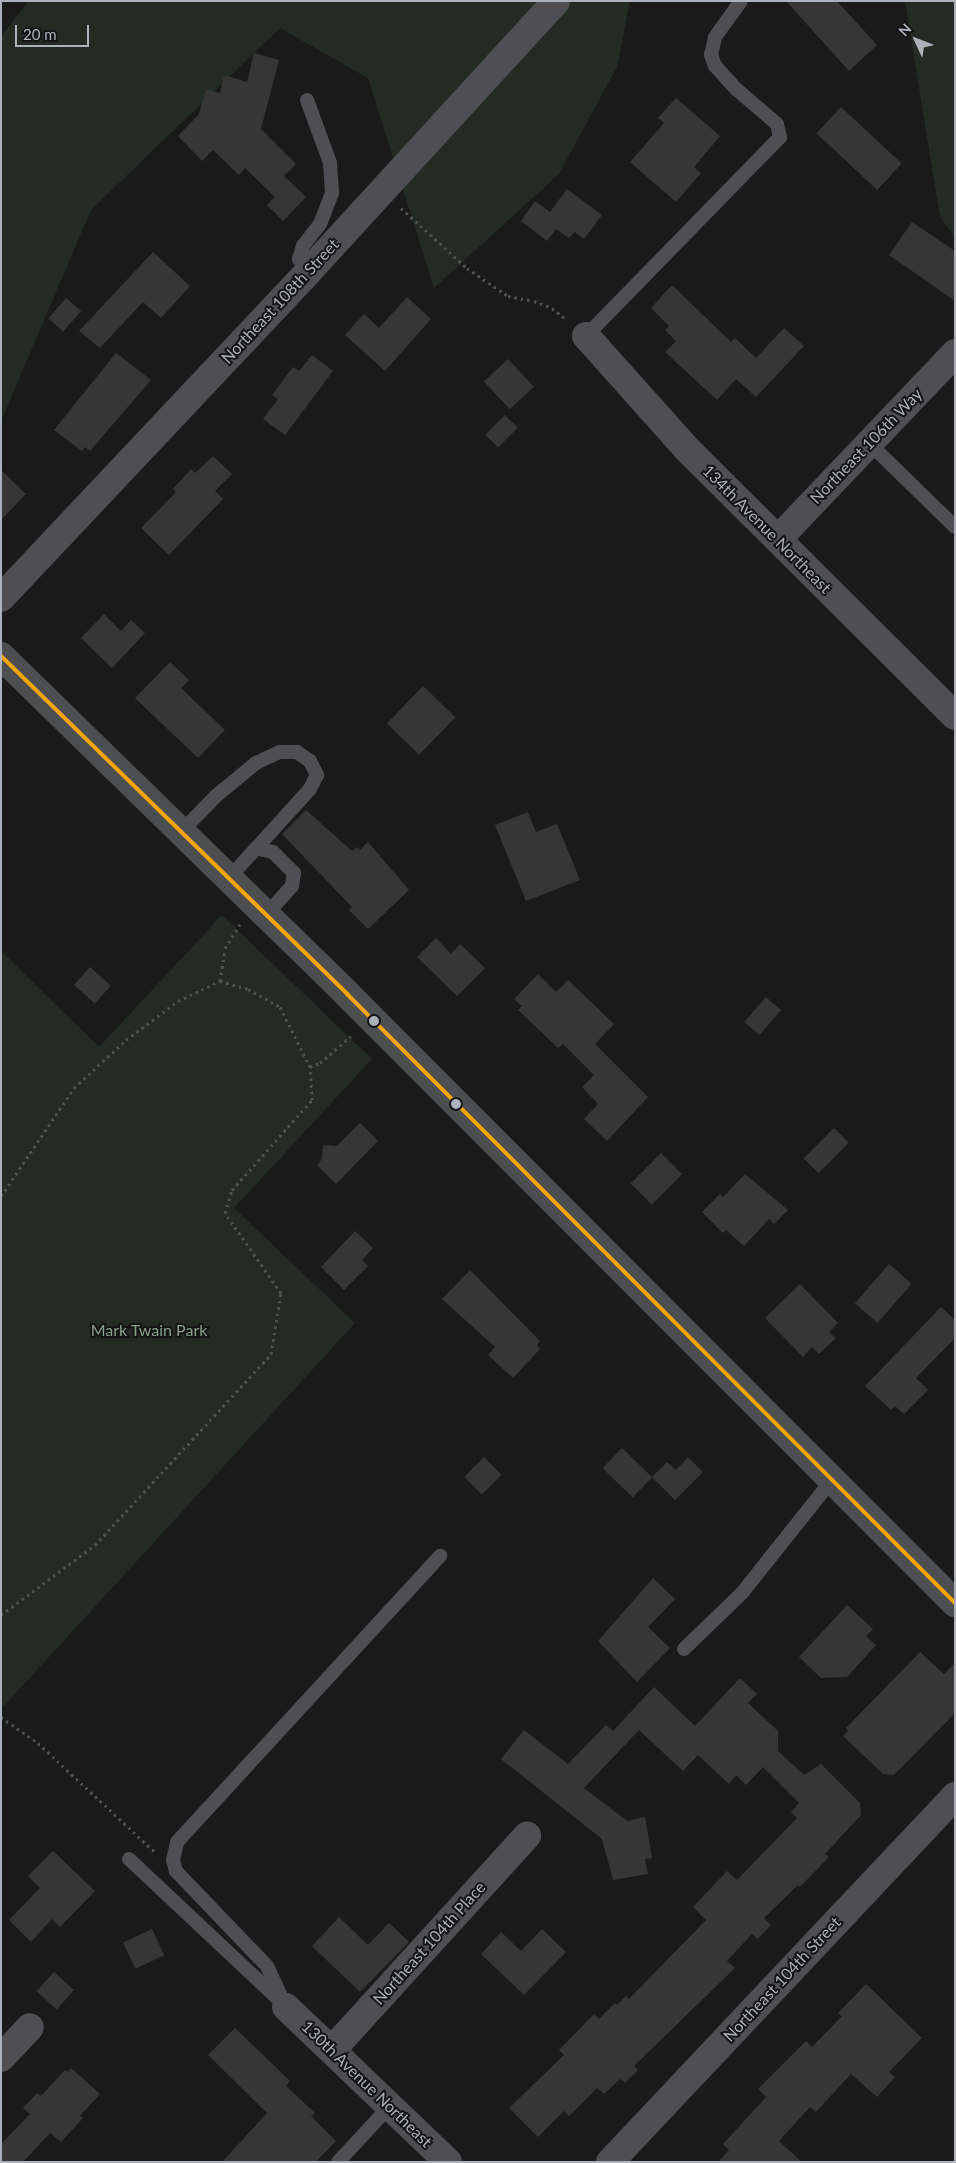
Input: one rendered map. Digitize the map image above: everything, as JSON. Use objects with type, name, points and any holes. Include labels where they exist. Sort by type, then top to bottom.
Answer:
[{"type":"street","name":"Northeast 108th Street","points":[[1,598],[308,272],[556,1]]},
{"type":"street","name":"134th Avenue Northeast","points":[[586,336],[687,449],[955,716]]},
{"type":"street","name":"Northeast 106th Way","points":[[778,539],[955,353]]},
{"type":"street","points":[[1,656],[229,878],[955,1603]]},
{"type":"street","name":"Northeast 104th Street","points":[[610,2162],[955,1796]]},
{"type":"street","name":"Northeast 104th Place","points":[[332,2050],[527,1836]]},
{"type":"street","name":"130th Avenue Northeast","points":[[286,2007],[448,2162]]},
{"type":"street","points":[[1,2058],[30,2028]]},
{"type":"lane","points":[[586,336],[780,137],[777,124],[736,89],[715,66],[711,55],[715,37],[740,1]]},
{"type":"lane","points":[[307,100],[330,163],[332,193],[320,224],[303,246],[300,259],[308,272]]},
{"type":"lane","points":[[869,443],[955,527]]},
{"type":"lane","points":[[181,832],[216,796],[256,763],[280,752],[297,752],[310,761],[317,775],[310,789],[259,848],[229,878]]},
{"type":"lane","points":[[259,848],[273,852],[294,873],[292,886],[262,911]]},
{"type":"lane","points":[[684,1649],[742,1593],[832,1480]]},
{"type":"lane","points":[[286,2007],[268,1966],[176,1871],[173,1860],[177,1842],[440,1556]]},
{"type":"lane","points":[[129,1859],[286,2007]]},
{"type":"lane","points":[[338,2162],[390,2106]]},
{"type":"path","points":[[382,191],[467,268],[508,296],[552,308],[586,336]]},
{"type":"path","points":[[220,981],[226,948],[238,926],[262,911]]},
{"type":"path","points":[[1,1196],[74,1088],[126,1040],[178,1001],[220,981],[248,989],[280,1007],[310,1067],[312,1100],[232,1190],[224,1213],[281,1293],[271,1354],[95,1545],[1,1615]]},
{"type":"path","points":[[310,1067],[320,1063],[351,1036]]},
{"type":"path","points":[[1,1717],[38,1743],[156,1853]]},
{"type":"green space","points":[[29,1],[630,1],[617,67],[559,174],[434,288],[368,78],[280,28],[91,210],[1,421],[1,36]]},
{"type":"green space","points":[[905,1],[955,1],[955,237],[940,217]]},
{"type":"green space","name":"Mark Twain Park","points":[[222,915],[372,1059],[234,1208],[355,1323],[4,1706],[1,1703],[1,951],[99,1047]]},
{"type":"building","points":[[786,1],[837,1],[877,45],[849,71]]},
{"type":"building","points":[[254,53],[279,60],[261,129],[296,164],[284,176],[306,197],[283,221],[267,205],[275,197],[245,168],[239,175],[213,150],[202,161],[178,136],[199,114],[206,89],[220,93],[224,75],[247,82]]},
{"type":"building","points":[[676,98],[720,136],[694,167],[701,173],[676,202],[630,162],[664,123],[658,118]]},
{"type":"building","points":[[841,107],[902,164],[877,190],[816,133]]},
{"type":"building","points":[[567,189],[602,215],[584,239],[575,232],[569,238],[556,229],[547,241],[521,221],[535,201],[550,212]]},
{"type":"building","points":[[912,222],[955,251],[955,301],[889,255]]},
{"type":"building","points":[[153,252],[190,286],[161,318],[143,302],[100,348],[79,331]]},
{"type":"building","points":[[672,285],[731,342],[735,338],[756,358],[784,328],[804,346],[756,397],[736,379],[717,400],[665,352],[676,341],[665,330],[669,326],[651,308]]},
{"type":"building","points":[[407,297],[431,319],[385,371],[345,335],[364,314],[379,328]]},
{"type":"building","points":[[66,298],[81,311],[63,331],[48,318]]},
{"type":"building","points":[[116,353],[151,380],[90,451],[85,447],[82,451],[54,430]]},
{"type":"building","points":[[312,355],[333,371],[285,435],[263,419],[278,399],[272,395],[293,367],[299,371]]},
{"type":"building","points":[[508,359],[534,387],[510,409],[484,382]]},
{"type":"building","points":[[505,415],[518,428],[498,448],[485,435]]},
{"type":"building","points":[[213,456],[232,474],[215,491],[223,499],[169,555],[141,528],[176,492],[173,489],[191,469],[195,473]]},
{"type":"building","points":[[1,470],[26,494],[1,520]]},
{"type":"building","points":[[104,614],[121,631],[131,620],[145,633],[112,668],[81,638]]},
{"type":"building","points":[[170,662],[189,680],[181,688],[225,730],[198,758],[135,698]]},
{"type":"building","points":[[423,686],[455,717],[419,755],[387,723]]},
{"type":"building","points":[[306,810],[352,851],[357,847],[360,850],[368,842],[409,890],[368,929],[349,910],[352,907],[282,834]]},
{"type":"building","points":[[528,812],[536,832],[557,824],[580,880],[526,901],[495,825]]},
{"type":"building","points":[[436,938],[451,954],[460,944],[485,968],[457,996],[417,957]]},
{"type":"building","points":[[90,967],[111,986],[95,1004],[74,985]]},
{"type":"building","points":[[538,974],[556,992],[568,980],[614,1024],[595,1044],[648,1097],[607,1141],[584,1119],[598,1104],[582,1087],[594,1075],[563,1044],[558,1048],[518,1010],[522,1006],[514,999]]},
{"type":"building","points":[[766,997],[781,1010],[759,1035],[744,1022]]},
{"type":"building","points":[[360,1123],[378,1141],[336,1184],[317,1165],[322,1159],[323,1145],[337,1146]]},
{"type":"building","points":[[834,1128],[849,1143],[818,1173],[804,1158]]},
{"type":"building","points":[[661,1153],[682,1174],[652,1205],[631,1183]]},
{"type":"building","points":[[745,1174],[788,1210],[774,1224],[769,1219],[744,1246],[726,1230],[723,1233],[702,1212],[720,1194],[723,1197]]},
{"type":"building","points":[[355,1231],[373,1248],[362,1260],[368,1266],[344,1290],[321,1267]]},
{"type":"building","points":[[889,1264],[912,1284],[878,1323],[855,1303]]},
{"type":"building","points":[[470,1270],[540,1341],[537,1345],[540,1349],[513,1378],[488,1355],[495,1347],[442,1299]]},
{"type":"building","points":[[800,1284],[838,1323],[829,1332],[836,1338],[819,1354],[812,1347],[803,1357],[765,1318]]},
{"type":"building","points":[[941,1307],[955,1320],[955,1338],[916,1378],[928,1390],[904,1414],[895,1406],[891,1410],[865,1386]]},
{"type":"building","points":[[622,1448],[652,1477],[633,1497],[603,1468]]},
{"type":"building","points":[[484,1457],[502,1475],[482,1494],[464,1477]]},
{"type":"building","points":[[688,1457],[703,1472],[675,1500],[652,1477],[667,1462],[676,1470]]},
{"type":"building","points":[[653,1578],[675,1599],[648,1627],[670,1648],[637,1682],[598,1641]]},
{"type":"building","points":[[847,1605],[873,1629],[866,1636],[876,1645],[847,1677],[821,1678],[799,1657]]},
{"type":"building","points":[[920,1652],[944,1674],[955,1663],[955,1713],[894,1775],[883,1774],[843,1736],[848,1731],[846,1728]]},
{"type":"building","points":[[740,1678],[757,1694],[748,1703],[778,1731],[778,1751],[804,1775],[821,1764],[860,1803],[861,1815],[825,1854],[829,1857],[800,1887],[798,1885],[764,1918],[771,1925],[758,1939],[752,1934],[727,1961],[735,1968],[634,2066],[638,2070],[625,2083],[620,2079],[604,2094],[597,2088],[569,2116],[564,2111],[538,2137],[509,2108],[564,2055],[559,2050],[594,2014],[599,2019],[615,2003],[617,2005],[626,1996],[629,1999],[706,1920],[693,1907],[727,1871],[737,1880],[797,1818],[791,1812],[799,1803],[763,1767],[746,1785],[736,1775],[729,1784],[698,1755],[683,1771],[639,1730],[584,1788],[627,1821],[645,1817],[652,1858],[645,1859],[648,1874],[613,1880],[602,1839],[501,1759],[524,1730],[568,1764],[606,1725],[613,1731],[654,1687],[695,1726]]},
{"type":"building","points":[[53,1851],[95,1891],[60,1927],[52,1919],[31,1942],[9,1920],[40,1888],[28,1876]]},
{"type":"building","points":[[339,1917],[368,1945],[389,1923],[409,1942],[360,1992],[312,1946]]},
{"type":"building","points":[[152,1929],[164,1955],[135,1969],[123,1943]]},
{"type":"building","points":[[542,1929],[566,1952],[524,1995],[481,1954],[501,1932],[521,1951]]},
{"type":"building","points":[[54,1972],[74,1990],[57,2009],[37,1991]]},
{"type":"building","points":[[866,1984],[922,2038],[889,2072],[895,2077],[877,2097],[851,2074],[816,2112],[810,2107],[779,2141],[802,2162],[718,2162],[729,2150],[723,2144],[766,2097],[758,2089],[806,2041],[812,2047],[842,2016],[838,2013]]},
{"type":"building","points":[[235,2028],[290,2081],[286,2086],[315,2113],[311,2116],[336,2141],[316,2162],[222,2162],[267,2113],[208,2055]]},
{"type":"building","points":[[71,2068],[100,2094],[80,2116],[83,2118],[61,2142],[50,2133],[23,2162],[1,2162],[1,2144],[30,2114],[23,2108],[37,2093],[41,2096],[65,2070],[68,2072]]},
{"type":"transit line","points":[[1,656],[347,994],[955,1603]]}]
